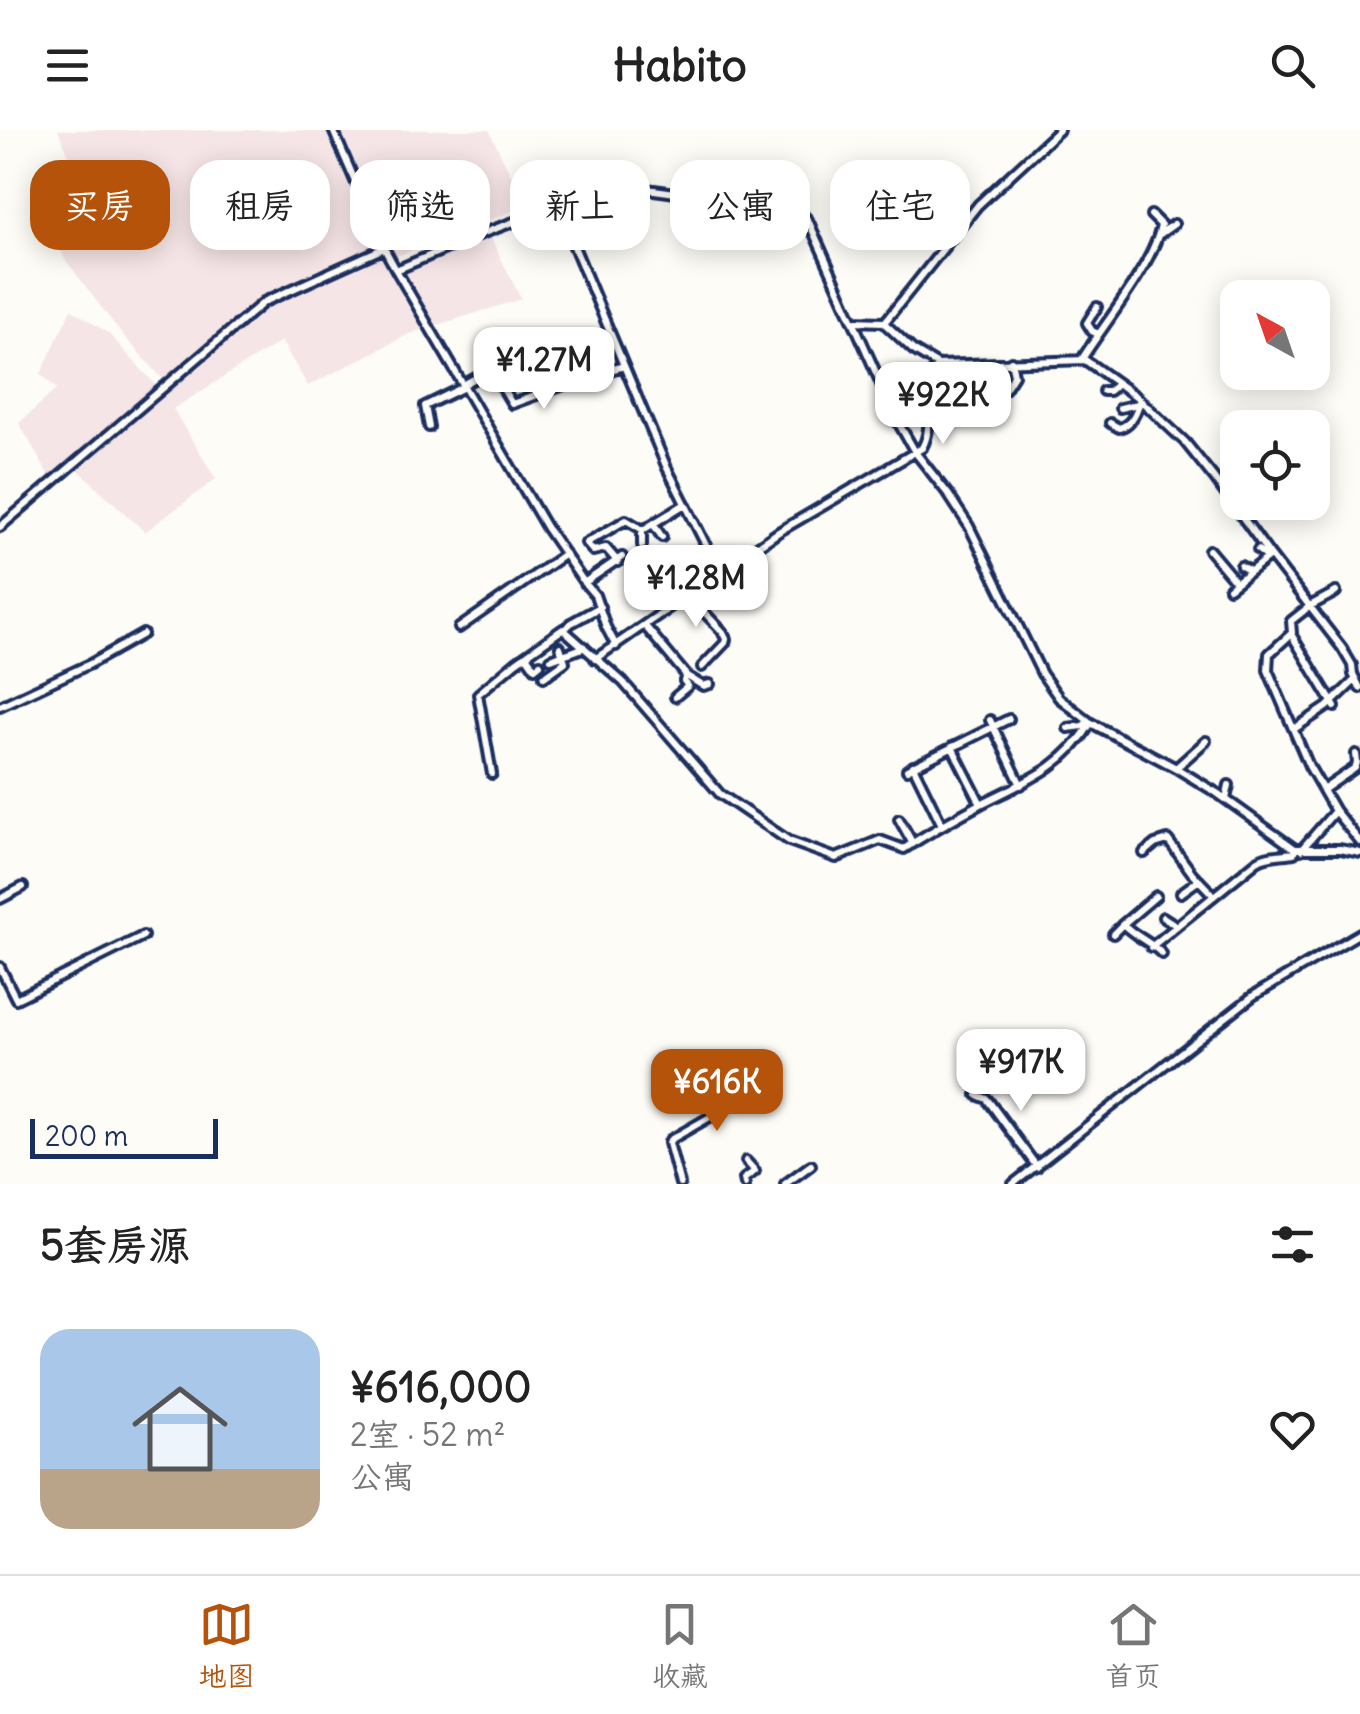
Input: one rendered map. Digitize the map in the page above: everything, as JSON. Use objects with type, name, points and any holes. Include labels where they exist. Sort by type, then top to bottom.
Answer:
[{"type":"street","points":[[333,130],[350,169]]},
{"type":"street","points":[[884,323],[978,205],[1060,130]]},
{"type":"street","points":[[650,190],[792,209],[808,220],[890,405],[915,452],[969,526],[1050,687],[1073,710],[1226,799],[1298,850],[1340,848],[1360,853]]},
{"type":"street","points":[[1082,360],[1159,234],[1161,224],[1151,215]]},
{"type":"street","points":[[396,270],[510,223]]},
{"type":"street","points":[[1159,234],[1174,224]]},
{"type":"street","points":[[0,527],[264,302],[380,250]]},
{"type":"street","points":[[385,250],[546,527],[593,592],[616,646]]},
{"type":"street","points":[[575,250],[667,468],[720,573],[728,584],[736,584]]},
{"type":"street","points":[[1097,307],[1087,324],[1098,334]]},
{"type":"street","points":[[853,321],[884,323],[913,350],[938,365],[1086,360],[1185,442],[1352,665],[1358,683],[1334,705],[1294,729]]},
{"type":"street","points":[[430,427],[425,406],[514,355],[520,356],[526,367],[499,382]]},
{"type":"street","points":[[1006,388],[1014,376],[1011,361]]},
{"type":"street","points":[[595,659],[780,531],[922,448],[930,430],[924,384],[938,365]]},
{"type":"street","points":[[491,369],[512,404],[624,366]]},
{"type":"street","points":[[1102,391],[1110,391],[1117,384]]},
{"type":"street","points":[[1120,408],[1140,402]]},
{"type":"street","points":[[1110,423],[1120,428],[1127,425],[1140,402]]},
{"type":"street","points":[[642,530],[685,504]]},
{"type":"street","points":[[584,583],[620,560],[606,548],[590,551],[586,543],[626,520],[642,530]]},
{"type":"street","points":[[653,524],[662,537]]},
{"type":"street","points":[[642,530],[642,545]]},
{"type":"street","points":[[677,572],[706,546]]},
{"type":"street","points":[[1208,550],[1233,585],[1269,556]]},
{"type":"street","points":[[1258,550],[1269,556]]},
{"type":"street","points":[[459,628],[565,554]]},
{"type":"street","points":[[1241,566],[1250,571]]},
{"type":"street","points":[[647,589],[664,612]]},
{"type":"street","points":[[1334,705],[1290,634],[1291,621],[1336,592]]},
{"type":"street","points":[[688,595],[726,639],[702,666]]},
{"type":"street","points":[[492,774],[478,694],[564,630],[570,619],[600,607]]},
{"type":"street","points":[[645,626],[686,676],[703,686],[710,684]]},
{"type":"street","points":[[564,630],[631,690],[720,794],[790,842],[836,858],[878,840],[904,849],[942,825],[1043,774],[1080,741],[1089,722]]},
{"type":"street","points":[[0,706],[143,634]]},
{"type":"street","points":[[1290,634],[1267,658],[1268,670],[1308,766],[1360,842]]},
{"type":"street","points":[[550,659],[562,651],[584,647]]},
{"type":"street","points":[[544,677],[564,664],[562,651]]},
{"type":"street","points":[[526,655],[535,668],[540,664]]},
{"type":"street","points":[[675,698],[688,686],[686,676]]},
{"type":"street","points":[[942,825],[910,768],[992,723],[1009,719]]},
{"type":"street","points":[[1068,728],[1089,722]]},
{"type":"street","points":[[992,723],[1021,785]]},
{"type":"street","points":[[1176,768],[1206,741]]},
{"type":"street","points":[[952,747],[981,804]]},
{"type":"street","points":[[1323,790],[1356,768],[1356,754]]},
{"type":"street","points":[[1226,799],[1229,785]]},
{"type":"street","points":[[1152,946],[1264,856],[1294,853],[1335,810]]},
{"type":"street","points":[[899,819],[912,844]]},
{"type":"street","points":[[1144,853],[1168,840],[1214,896]]},
{"type":"street","points":[[1182,892],[1199,880]]},
{"type":"street","points":[[0,899],[22,888]]},
{"type":"street","points":[[1113,934],[1156,896]]},
{"type":"street","points":[[1163,917],[1177,926]]},
{"type":"street","points":[[1123,924],[1162,954]]},
{"type":"street","points":[[1013,1184],[1253,996],[1360,933]]},
{"type":"street","points":[[0,966],[16,999],[143,936]]},
{"type":"street","points":[[680,1184],[670,1140],[762,1087]]},
{"type":"street","points":[[978,1095],[987,1098],[1037,1166]]},
{"type":"street","points":[[746,1161],[755,1171],[744,1179],[746,1184]]},
{"type":"street","points":[[785,1184],[811,1165]]},
{"type":"shaded area","points":[[58,130],[489,130],[510,173],[510,212],[490,220],[490,160],[350,160],[350,250],[412,250],[397,256],[405,271],[460,250],[490,250],[491,238],[521,299],[409,334],[308,386],[281,341],[173,409],[216,479],[145,532],[72,464],[52,481],[19,423],[57,389],[41,374],[71,309],[108,333],[156,385],[163,379],[120,332],[61,250],[170,250],[170,160],[71,160]]}]
